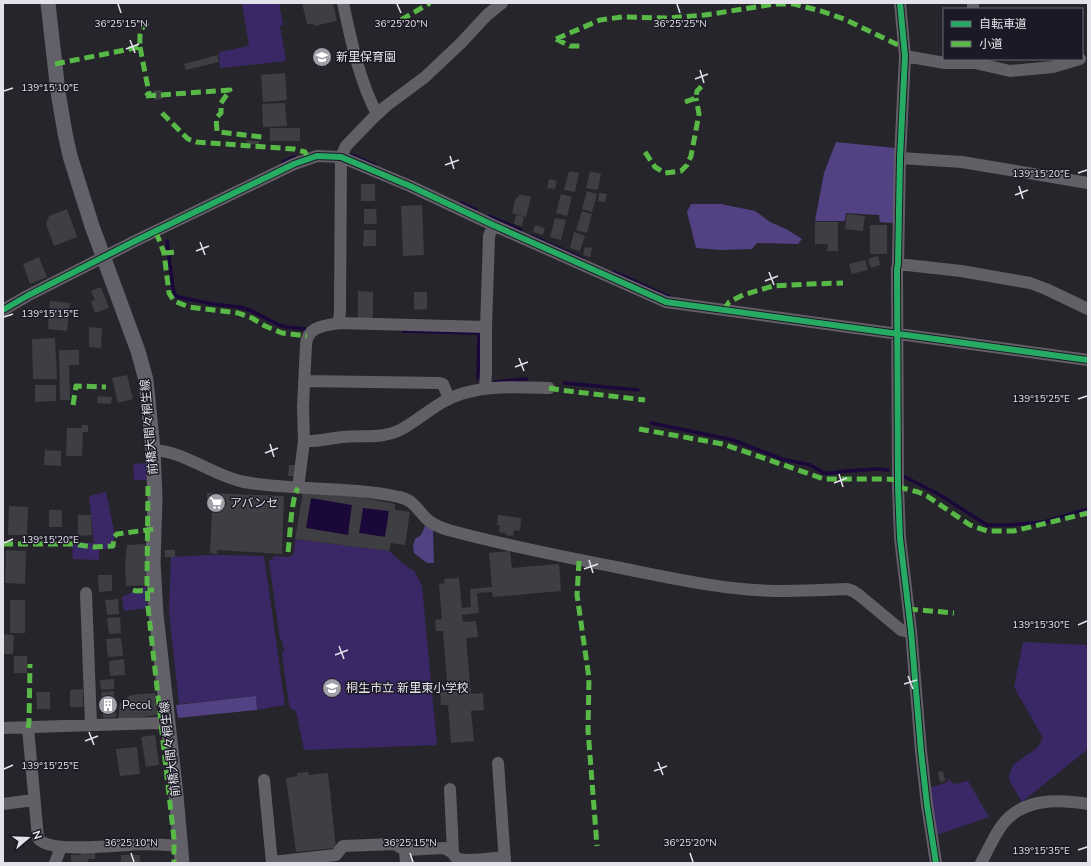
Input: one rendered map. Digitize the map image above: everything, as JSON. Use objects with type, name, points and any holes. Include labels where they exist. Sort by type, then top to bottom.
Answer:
[{"type":"main road","name":"前橋大間々桐生線","points":[[48,3],[65,134],[75,176],[138,351],[146,380],[153,450],[155,498],[153,563],[154,596],[182,863]]},
{"type":"street","points":[[343,3],[358,62],[371,102],[377,114]]},
{"type":"street","points":[[339,323],[341,157],[346,146],[377,114],[425,77],[461,43],[487,15],[502,3]]},
{"type":"street","points":[[900,3],[905,56],[897,269],[898,492],[900,538],[911,631],[921,751],[936,863]]},
{"type":"street","points":[[905,56],[945,63],[975,61],[1010,71],[1053,67],[1078,60]]},
{"type":"street","points":[[3,310],[27,296],[104,257],[294,164],[317,156],[341,157],[410,186],[493,225],[666,302],[1088,360]]},
{"type":"street","points":[[900,158],[962,162],[1088,183]]},
{"type":"street","points":[[485,389],[489,236],[493,225]]},
{"type":"street","points":[[898,264],[961,271],[1030,284],[1046,289],[1088,309]]},
{"type":"street","points":[[298,488],[304,441],[303,407],[307,336],[319,327],[339,323],[486,327]]},
{"type":"street","points":[[304,381],[439,383],[444,384],[449,400]]},
{"type":"street","points":[[304,441],[387,435],[401,429],[460,394],[485,389],[519,387],[549,388]]},
{"type":"street","points":[[153,450],[162,450],[174,454],[229,478],[242,482],[298,488],[358,491],[398,497],[410,501],[417,506],[430,522],[442,528],[496,543],[579,561],[660,577],[735,587],[774,591],[847,589],[859,595],[901,630],[911,631]]},
{"type":"street","points":[[86,593],[91,725]]},
{"type":"street","points":[[3,728],[157,723],[167,724]]},
{"type":"street","points":[[28,728],[38,838],[43,844],[69,848],[141,844],[181,846]]},
{"type":"street","points":[[450,789],[454,857],[464,860],[505,860],[498,763]]},
{"type":"street","points":[[264,780],[272,863],[336,855],[343,846],[395,844],[405,850],[444,848],[453,853]]},
{"type":"street","points":[[3,804],[34,800]]},
{"type":"street","points":[[982,863],[1002,826],[1016,811],[1034,803],[1077,802],[1088,804]]},
{"type":"street","points":[[55,863],[61,847]]},
{"type":"street","points":[[405,850],[406,863]]},
{"type":"shaded area","points":[[242,3],[279,3],[283,25],[280,26],[286,61],[220,68],[219,52],[249,46]]},
{"type":"shaded area","points":[[836,142],[895,148],[894,223],[880,222],[879,215],[846,213],[845,221],[815,221],[824,173]]},
{"type":"shaded area","points":[[691,204],[721,204],[755,211],[770,222],[786,229],[802,239],[798,244],[757,243],[752,249],[721,250],[696,248],[687,212]]},
{"type":"shaded area","points":[[146,463],[147,480],[134,480],[133,464]]},
{"type":"shaded area","points":[[106,492],[114,531],[114,549],[99,549],[99,560],[73,559],[72,542],[94,543],[89,496]]},
{"type":"shaded area","points":[[311,498],[352,505],[348,535],[306,528]]},
{"type":"shaded area","points":[[363,508],[389,511],[385,537],[359,533]]},
{"type":"shaded area","points":[[425,526],[433,530],[434,563],[427,563],[414,553],[413,546],[415,539],[421,535]]},
{"type":"shaded area","points":[[295,539],[389,551],[403,564],[414,571],[422,586],[437,745],[304,750],[296,711],[290,708],[289,704],[282,654],[284,651],[282,641],[280,639],[269,561],[273,559],[273,556],[289,557],[294,554]]},
{"type":"shaded area","points":[[209,555],[264,556],[285,705],[257,710],[256,696],[179,704],[169,612],[171,557]]},
{"type":"shaded area","points":[[146,586],[147,608],[124,611],[122,597]]},
{"type":"shaded area","points":[[1023,642],[1088,645],[1088,749],[1022,802],[1009,780],[1010,772],[1014,764],[1037,748],[1043,738],[1014,687]]},
{"type":"shaded area","points":[[256,696],[257,710],[178,718],[176,705]]},
{"type":"shaded area","points":[[947,778],[954,784],[968,781],[989,817],[937,835],[929,788],[948,782]]},
{"type":"building","points":[[302,3],[333,3],[337,21],[314,26],[314,24],[307,24]]},
{"type":"building","points":[[217,55],[219,62],[186,70],[184,64]]},
{"type":"building","points":[[285,73],[287,100],[263,102],[261,75]]},
{"type":"building","points":[[161,90],[162,99],[154,100],[153,91]]},
{"type":"building","points":[[285,103],[287,126],[263,127],[262,104]]},
{"type":"building","points":[[270,128],[300,128],[300,141],[270,141]]},
{"type":"building","points":[[247,140],[259,141],[259,145],[246,144]]},
{"type":"building","points":[[569,171],[579,173],[575,192],[564,190]]},
{"type":"building","points":[[590,171],[601,174],[598,190],[586,188]]},
{"type":"building","points":[[549,179],[557,181],[555,189],[547,188]]},
{"type":"building","points":[[361,184],[375,184],[375,201],[361,201]]},
{"type":"building","points":[[587,191],[597,194],[592,212],[582,209]]},
{"type":"building","points":[[599,193],[607,194],[605,202],[598,201]]},
{"type":"building","points":[[519,194],[531,197],[526,217],[512,213],[516,197],[518,198]]},
{"type":"building","points":[[561,194],[572,197],[567,216],[556,213]]},
{"type":"building","points":[[422,205],[424,255],[403,256],[401,206]]},
{"type":"building","points":[[67,209],[77,237],[54,246],[46,224],[49,216]]},
{"type":"building","points":[[364,209],[376,209],[377,224],[364,224]]},
{"type":"building","points":[[582,211],[592,214],[587,233],[576,230]]},
{"type":"building","points":[[847,214],[865,216],[863,231],[845,229]]},
{"type":"building","points":[[516,215],[524,217],[522,226],[514,224]]},
{"type":"building","points":[[555,218],[566,220],[561,240],[550,237]]},
{"type":"building","points":[[815,222],[838,222],[838,251],[827,251],[828,244],[815,244]]},
{"type":"building","points":[[535,225],[545,228],[543,235],[533,232]]},
{"type":"building","points":[[870,225],[887,225],[887,254],[870,254]]},
{"type":"building","points":[[364,230],[376,230],[376,246],[363,246]]},
{"type":"building","points":[[574,232],[585,236],[580,251],[570,248]]},
{"type":"building","points":[[585,247],[592,248],[590,257],[583,255]]},
{"type":"building","points":[[878,256],[880,265],[871,268],[868,259]]},
{"type":"building","points":[[39,257],[47,277],[30,284],[23,264]]},
{"type":"building","points":[[865,260],[868,270],[852,274],[849,264]]},
{"type":"building","points":[[101,287],[109,308],[95,313],[91,301],[95,300],[91,291]]},
{"type":"building","points":[[358,291],[373,292],[373,319],[358,319]]},
{"type":"building","points":[[414,292],[427,292],[427,309],[414,310]]},
{"type":"building","points":[[50,301],[70,303],[67,331],[48,329]]},
{"type":"building","points":[[89,327],[102,328],[101,348],[89,347]]},
{"type":"building","points":[[55,338],[57,379],[33,379],[32,339]]},
{"type":"building","points":[[59,350],[79,350],[79,365],[69,365],[70,400],[60,400]]},
{"type":"building","points":[[127,375],[133,399],[118,403],[112,378]]},
{"type":"building","points":[[35,385],[56,385],[56,401],[35,402]]},
{"type":"building","points":[[98,396],[112,397],[111,404],[97,403]]},
{"type":"building","points":[[82,425],[88,425],[88,432],[83,432],[82,456],[66,456],[67,428],[82,428]]},
{"type":"building","points":[[45,450],[61,451],[61,466],[44,465]]},
{"type":"building","points":[[289,465],[295,465],[294,476],[288,476]]},
{"type":"building","points":[[303,492],[360,497],[395,504],[395,510],[410,512],[405,545],[391,543],[389,551],[295,539]],"holes":[[[311,498],[352,505],[348,535],[306,528]],[[363,508],[389,511],[385,537],[359,533]]]},
{"type":"building","points":[[207,493],[284,496],[282,554],[217,550],[217,554],[210,553],[212,508],[207,507]]},
{"type":"building","points":[[9,506],[28,507],[27,535],[8,535]]},
{"type":"building","points":[[49,510],[62,510],[62,527],[49,527]]},
{"type":"building","points":[[78,515],[91,515],[92,535],[78,536]]},
{"type":"building","points":[[498,515],[521,518],[520,531],[514,530],[513,536],[505,535],[506,533],[499,532],[500,525],[497,525]]},
{"type":"building","points":[[145,544],[146,585],[126,586],[125,563],[127,545]]},
{"type":"building","points":[[6,550],[26,551],[25,584],[5,583]]},
{"type":"building","points":[[165,550],[175,550],[175,557],[165,557]]},
{"type":"building","points":[[510,551],[512,568],[559,564],[561,591],[493,597],[492,592],[477,593],[479,613],[462,615],[463,622],[476,621],[478,637],[466,638],[471,694],[483,693],[484,710],[471,711],[474,741],[451,743],[448,705],[441,705],[440,692],[448,692],[443,631],[436,631],[435,620],[442,619],[439,584],[445,583],[444,579],[459,578],[462,608],[471,607],[470,589],[492,587],[489,553]]},
{"type":"building","points":[[98,575],[112,575],[112,591],[99,592]]},
{"type":"building","points":[[118,599],[119,614],[107,615],[105,600]]},
{"type":"building","points":[[10,600],[25,600],[25,633],[10,633]]},
{"type":"building","points":[[120,617],[121,633],[109,634],[107,618]]},
{"type":"building","points":[[3,634],[14,635],[13,654],[3,654]]},
{"type":"building","points":[[121,638],[123,656],[108,657],[106,639]]},
{"type":"building","points":[[14,656],[27,656],[27,673],[14,673]]},
{"type":"building","points":[[124,659],[125,675],[110,676],[109,661]]},
{"type":"building","points":[[114,679],[114,689],[101,690],[100,680]]},
{"type":"building","points":[[83,689],[83,707],[70,707],[70,690]]},
{"type":"building","name":"Pecol","points":[[114,691],[116,717],[103,718],[101,692]]},
{"type":"building","points":[[36,692],[50,692],[50,709],[37,709]]},
{"type":"building","points":[[155,693],[157,715],[118,720],[120,703],[131,695]]},
{"type":"building","points":[[155,735],[159,765],[146,767],[141,737]]},
{"type":"building","points":[[137,747],[140,774],[120,776],[116,749]]},
{"type":"building","points":[[943,771],[945,781],[940,782],[938,772]]},
{"type":"building","points":[[308,772],[309,775],[328,773],[336,848],[296,852],[286,778],[297,776],[297,773]]},
{"type":"building","points":[[81,852],[95,852],[95,859],[88,859],[88,863],[71,863],[71,855],[81,855]]},
{"type":"building","points":[[121,855],[140,855],[140,863],[121,863]]},
{"type":"waterway","points":[[352,155],[375,165]]},
{"type":"waterway","points":[[283,162],[294,157]]},
{"type":"waterway","points":[[461,203],[476,210]]},
{"type":"waterway","points":[[489,216],[521,230]]},
{"type":"waterway","points":[[532,236],[583,259]]},
{"type":"waterway","points":[[167,241],[173,288],[175,295],[178,297],[213,304],[240,307],[252,311],[279,325],[305,329]]},
{"type":"waterway","points":[[614,272],[672,298]]},
{"type":"waterway","points":[[403,331],[479,334],[478,379]]},
{"type":"waterway","points":[[495,382],[527,379]]},
{"type":"waterway","points":[[564,383],[638,390]]},
{"type":"waterway","points":[[651,423],[733,440],[782,459],[810,465],[824,473],[877,469],[888,470]]},
{"type":"waterway","points":[[903,476],[940,495],[987,525],[1010,525],[1044,522],[1088,509]]},
{"type":"marked path","points":[[401,20],[430,3]]},
{"type":"marked path","points":[[556,39],[600,20],[622,17],[667,18],[705,15],[775,4],[794,4],[844,19],[896,44],[904,45]]},
{"type":"marked path","points":[[55,64],[140,47],[141,30],[148,23]]},
{"type":"marked path","points":[[556,39],[570,46],[583,46]]},
{"type":"marked path","points":[[140,47],[149,93],[146,96]]},
{"type":"marked path","points":[[685,102],[696,98],[697,91],[703,85]]},
{"type":"marked path","points":[[146,96],[230,90],[221,103],[221,113],[216,118],[217,131],[262,137]]},
{"type":"marked path","points":[[645,152],[655,167],[665,173],[681,171],[687,165],[691,156],[699,114],[696,98]]},
{"type":"marked path","points":[[162,113],[188,139],[196,142],[294,149],[305,152],[308,158]]},
{"type":"marked path","points":[[156,232],[164,253],[169,293],[174,301],[189,307],[238,313],[252,318],[265,326],[282,333],[307,336]]},
{"type":"marked path","points":[[164,253],[176,252]]},
{"type":"marked path","points":[[724,310],[729,302],[743,295],[773,286],[843,283]]},
{"type":"marked path","points":[[73,405],[76,386],[106,387]]},
{"type":"marked path","points":[[549,388],[645,400]]},
{"type":"marked path","points":[[639,429],[723,444],[824,479],[898,480]]},
{"type":"marked path","points":[[148,486],[148,607],[174,839],[174,863]]},
{"type":"marked path","points":[[898,487],[927,496],[970,525],[987,531],[1014,531],[1088,513]]},
{"type":"marked path","points":[[288,552],[292,509],[298,488]]},
{"type":"marked path","points":[[3,544],[72,544],[93,547],[113,546],[114,537],[117,534],[154,529]]},
{"type":"marked path","points":[[579,561],[577,595],[589,678],[588,730],[597,846]]},
{"type":"marked path","points":[[133,590],[154,590]]},
{"type":"marked path","points":[[908,609],[954,613]]},
{"type":"marked path","points":[[28,728],[30,664]]},
{"type":"cycle path","points":[[900,3],[905,56],[897,269],[898,487],[900,538],[911,631],[921,751],[927,805],[936,863]]},
{"type":"cycle path","points":[[3,310],[27,296],[135,241],[294,164],[317,156],[341,157],[410,186],[493,225],[666,302],[1088,360]]},
{"type":"place","name":"新里保育園","points":[[322,57]]},
{"type":"place","name":"アバンセ","points":[[216,503]]},
{"type":"place","name":"桐生市立 新里東小学校","points":[[332,688]]},
{"type":"place","name":"Pecol","points":[[108,705]]}]
